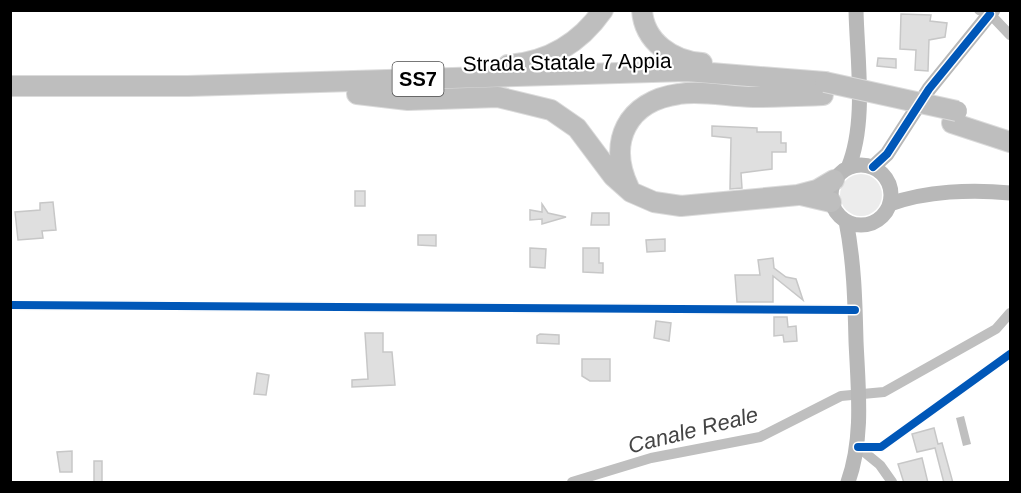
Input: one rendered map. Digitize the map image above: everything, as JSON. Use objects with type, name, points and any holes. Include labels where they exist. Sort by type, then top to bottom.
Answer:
[{"type":"highway","points":[[364,88],[422,70],[514,64],[545,58],[568,47],[590,29],[603,10]]},
{"type":"highway","points":[[642,10],[651,37],[667,53],[687,62],[756,65],[824,89]]},
{"type":"highway","name":"Strada Statale 7 Appia","points":[[10,99],[364,88],[683,83],[824,89],[1011,128]]},
{"type":"highway","name":"Strada Statale 7 Appia","points":[[10,86],[364,88]]},
{"type":"highway","points":[[364,88],[408,100],[498,96],[550,110],[577,128],[613,176],[631,192],[654,202],[681,206],[798,195],[817,190],[841,174]]},
{"type":"highway","points":[[631,192],[622,172],[618,150],[625,127],[641,108],[660,98],[681,93],[752,97],[824,89]]},
{"type":"highway","name":"Strada Statale 7 Appia","points":[[955,117],[1011,142]]},
{"type":"highway","points":[[798,195],[831,202]]},
{"type":"street","points":[[856,10],[858,130],[855,152],[841,174],[831,202],[834,210],[846,221],[868,224],[877,220],[890,204],[919,195]]},
{"type":"street","points":[[878,172],[929,89],[987,12],[1011,35]]},
{"type":"street","points":[[858,130],[890,204]]},
{"type":"street","points":[[841,174],[878,172],[902,192],[919,195],[993,191],[1011,193]]},
{"type":"street","points":[[846,221],[853,264],[859,413],[858,447],[849,483]]},
{"type":"street","points":[[853,264],[858,243],[868,224]]},
{"type":"street","points":[[10,305],[855,310]]},
{"type":"street","points":[[858,447],[881,447],[1011,354]]},
{"type":"street","points":[[858,447],[880,465],[892,483]]},
{"type":"shaded area","points":[[861,174],[876,180],[882,195],[876,210],[861,216],[846,210],[840,195],[846,180]]},
{"type":"shaded area","points":[[964,416],[971,444],[963,446],[956,418]]},
{"type":"building","points":[[901,14],[931,15],[930,21],[947,23],[945,37],[929,40],[928,71],[915,70],[916,50],[900,49]]},
{"type":"building","points":[[878,58],[896,59],[896,68],[877,66]]},
{"type":"building","points":[[712,126],[757,128],[757,132],[781,132],[781,143],[786,143],[786,152],[772,152],[772,169],[741,173],[742,188],[730,189],[731,138],[712,136]]},
{"type":"building","points":[[355,191],[365,191],[365,206],[355,206]]},
{"type":"building","points":[[53,202],[56,230],[42,231],[43,238],[18,240],[15,212],[40,210],[40,203]]},
{"type":"building","points":[[542,204],[548,213],[566,217],[542,224],[542,219],[530,220],[530,210],[542,212]]},
{"type":"building","points":[[592,213],[609,213],[609,225],[591,225]]},
{"type":"building","points":[[418,235],[436,235],[436,246],[418,245]]},
{"type":"building","points":[[665,239],[665,251],[647,252],[646,240]]},
{"type":"building","points":[[530,248],[546,249],[545,268],[530,267]]},
{"type":"building","points":[[583,248],[599,248],[599,263],[603,263],[603,273],[583,272]]},
{"type":"building","points":[[773,258],[774,268],[786,277],[796,279],[803,300],[773,276],[773,302],[737,302],[735,275],[760,275],[758,260]]},
{"type":"building","points":[[774,317],[787,317],[788,327],[796,326],[797,341],[784,342],[783,335],[774,336]]},
{"type":"building","points":[[656,321],[671,323],[669,341],[654,338]]},
{"type":"building","points":[[365,333],[383,333],[383,352],[392,352],[395,385],[352,387],[352,380],[368,379]]},
{"type":"building","points":[[540,334],[559,335],[559,344],[537,343],[537,336]]},
{"type":"building","points":[[582,359],[610,359],[610,381],[590,381],[582,376]]},
{"type":"building","points":[[257,373],[269,375],[266,395],[254,394]]},
{"type":"building","points":[[934,428],[938,444],[942,443],[953,483],[944,483],[935,448],[917,452],[912,434]]},
{"type":"building","points":[[72,451],[72,472],[60,472],[57,452]]},
{"type":"building","points":[[922,458],[928,483],[904,483],[898,464]]},
{"type":"building","points":[[94,461],[102,461],[102,483],[94,483]]},
{"type":"waterway","name":"Canale Reale","points":[[572,482],[651,458],[760,437],[841,396],[884,392],[996,329],[1010,313]]},
{"type":"cycle path","points":[[873,167],[887,154],[929,89],[990,14]]},
{"type":"cycle path","points":[[10,305],[855,310]]},
{"type":"cycle path","points":[[858,447],[881,447],[1010,354]]}]
